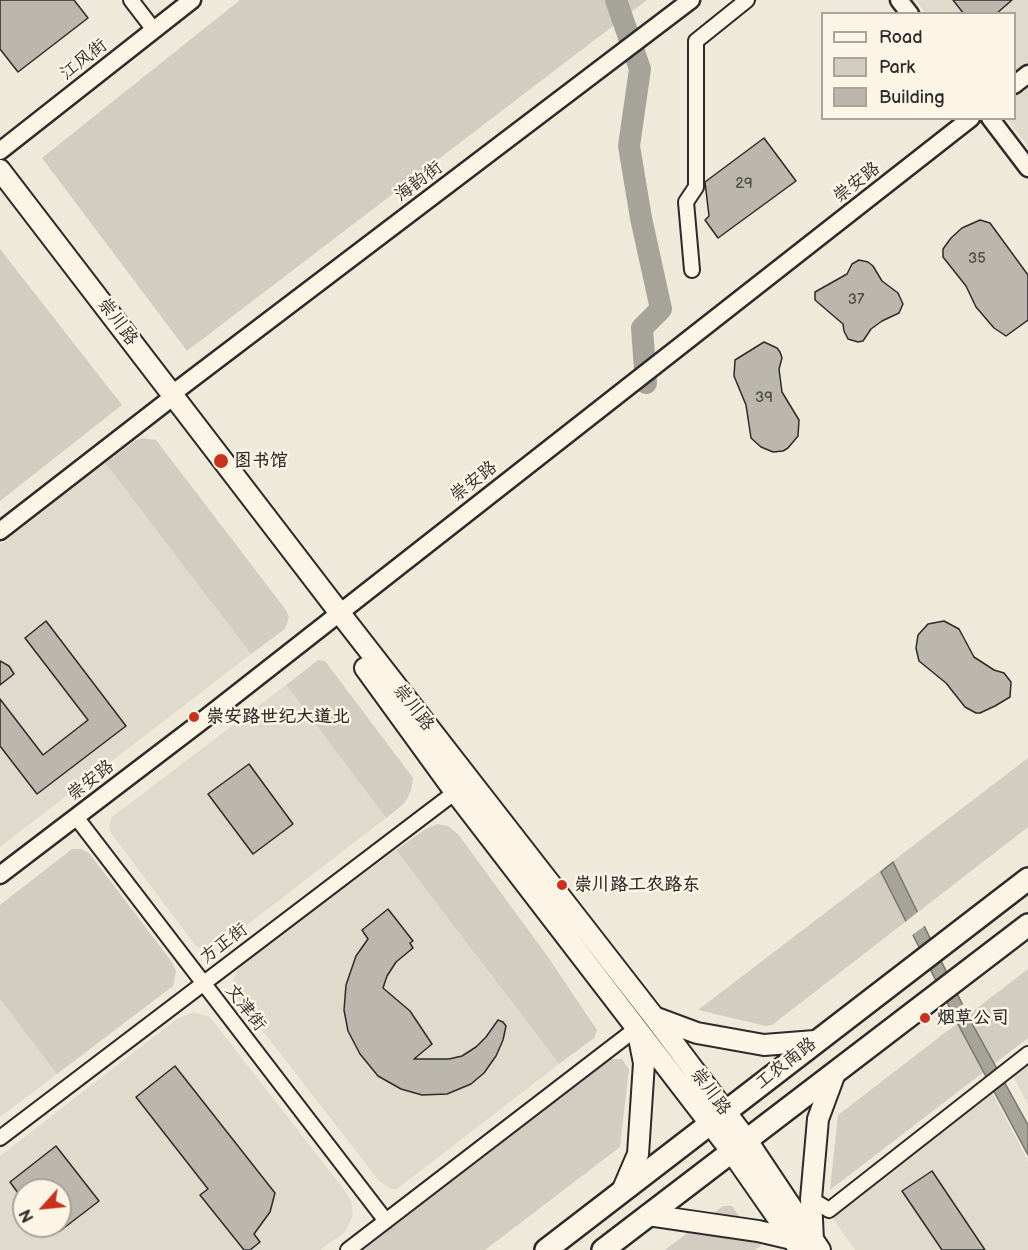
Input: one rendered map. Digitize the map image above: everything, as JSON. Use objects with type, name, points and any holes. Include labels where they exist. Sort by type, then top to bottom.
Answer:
[{"type":"main road","name":"崇川路","points":[[0,170],[168,399],[462,787],[637,1028],[718,1118],[739,1145],[800,1246]]},
{"type":"main road","name":"崇川路","points":[[0,191],[168,399]]},
{"type":"main road","name":"崇川路","points":[[462,787],[654,1017],[718,1118]]},
{"type":"main road","name":"工农南路","points":[[546,1250],[1028,879]]},
{"type":"main road","name":"工农南路","points":[[603,1250],[1028,925]]},
{"type":"main road","points":[[654,1017],[697,1033],[764,1045],[815,1041]]},
{"type":"main road","points":[[623,1189],[638,1154],[644,1063],[637,1028]]},
{"type":"main road","points":[[648,1215],[758,1231],[800,1246],[811,1198],[818,1119],[835,1073]]},
{"type":"street","points":[[131,0],[154,30]]},
{"type":"street","name":"江风街","points":[[0,151],[192,0]]},
{"type":"street","name":"海韵街","points":[[0,531],[168,399],[691,0]]},
{"type":"street","points":[[692,270],[686,202],[696,187],[696,41],[747,0]]},
{"type":"street","points":[[899,0],[908,12]]},
{"type":"street","points":[[1016,83],[1028,74]]},
{"type":"street","name":"崇安路","points":[[0,875],[968,120]]},
{"type":"street","points":[[992,120],[1028,168]]},
{"type":"street","name":"方正街","points":[[0,1138],[462,787]]},
{"type":"street","name":"文津街","points":[[76,817],[386,1221]]},
{"type":"street","points":[[348,1250],[637,1028]]},
{"type":"street","points":[[811,1198],[828,1210],[1028,1054]]},
{"type":"shaded area","points":[[915,0],[1028,0],[1028,146],[1008,120],[1016,120],[1016,12],[925,12]]},
{"type":"shaded area","points":[[105,463],[251,654],[0,847],[0,545]]},
{"type":"shaded area","points":[[286,685],[386,818],[222,944],[205,950],[196,946],[111,833],[109,826],[112,817]]},
{"type":"shaded area","points":[[396,850],[559,1064],[397,1189],[391,1189],[380,1182],[235,995],[231,985],[242,964]]},
{"type":"shaded area","points":[[893,862],[969,1018],[1028,1125],[1028,1155],[960,1028],[881,872]]},
{"type":"shaded area","points":[[0,999],[57,1074],[0,1117]]},
{"type":"shaded area","points":[[193,1012],[210,1017],[348,1195],[353,1215],[345,1232],[320,1250],[0,1250],[0,1156],[177,1019]]},
{"type":"shaded area","points":[[1028,1064],[1028,1104],[1013,1076]]},
{"type":"shaded area","points":[[992,1092],[1028,1161],[1028,1250],[855,1250],[831,1216],[832,1214]]},
{"type":"green space","points":[[240,0],[647,0],[187,351],[42,158]]},
{"type":"green space","points":[[0,249],[122,405],[0,501]]},
{"type":"green space","points":[[142,438],[156,440],[286,610],[289,617],[285,629],[251,654],[105,463]]},
{"type":"green space","points":[[318,660],[325,661],[413,778],[408,797],[386,818],[286,685]]},
{"type":"green space","points":[[1028,758],[1028,827],[772,1025],[766,1026],[698,1010]]},
{"type":"green space","points":[[437,824],[448,826],[458,834],[548,957],[597,1030],[594,1038],[559,1064],[396,850],[424,830]]},
{"type":"green space","points":[[72,849],[81,849],[89,853],[172,962],[176,971],[173,986],[57,1074],[0,999],[0,905]]},
{"type":"green space","points":[[1028,969],[1028,1038],[830,1190],[838,1115]]},
{"type":"green space","points":[[622,1059],[629,1069],[620,1147],[485,1250],[360,1250],[606,1061]]},
{"type":"green space","points":[[723,1206],[732,1206],[761,1246],[755,1250],[665,1250]]},
{"type":"pier","points":[[919,911],[927,924],[911,936],[904,923]]},
{"type":"pier","points":[[963,1004],[969,1014],[956,1024],[950,1014]]},
{"type":"building","points":[[0,0],[74,0],[88,18],[18,72],[0,49]]},
{"type":"building","points":[[953,0],[1012,0],[998,12],[962,12]]},
{"type":"building","points":[[764,138],[796,181],[718,238],[705,220],[709,216],[705,182]]},
{"type":"building","points":[[980,220],[990,223],[1028,275],[1028,320],[1006,336],[994,328],[976,307],[966,286],[943,257],[943,249],[951,238],[962,228]]},
{"type":"building","points":[[859,260],[873,266],[882,281],[898,293],[903,304],[899,313],[882,321],[871,329],[863,341],[858,342],[848,339],[843,324],[815,300],[815,292],[847,274],[852,264]]},
{"type":"building","points":[[764,342],[777,348],[780,352],[782,358],[779,369],[782,392],[799,420],[798,436],[783,451],[773,452],[761,447],[751,438],[746,405],[734,376],[735,360]]},
{"type":"building","points":[[46,621],[126,726],[37,794],[0,746],[0,699],[43,755],[88,720],[25,638]]},
{"type":"building","points":[[944,621],[959,629],[974,657],[994,670],[1004,673],[1011,682],[1010,697],[976,713],[965,707],[946,683],[919,661],[916,648],[918,635],[928,624]]},
{"type":"building","points":[[0,661],[9,666],[14,674],[0,685]]},
{"type":"building","points":[[249,764],[293,824],[253,854],[208,794]]},
{"type":"building","points":[[388,909],[413,941],[410,943],[413,948],[396,962],[383,988],[410,1011],[432,1044],[414,1059],[449,1059],[462,1056],[486,1037],[498,1020],[506,1026],[496,1056],[484,1073],[471,1084],[447,1094],[422,1095],[401,1089],[378,1076],[360,1054],[348,1031],[344,1010],[346,985],[356,956],[368,939],[362,930]]},
{"type":"building","points":[[175,1066],[275,1193],[270,1212],[254,1234],[260,1242],[250,1250],[244,1250],[200,1195],[208,1189],[136,1097]]},
{"type":"building","points":[[56,1146],[99,1201],[72,1222],[72,1178],[15,1178]]},
{"type":"building","points":[[932,1171],[985,1250],[942,1250],[902,1191]]},
{"type":"waterway","points":[[616,0],[640,69],[629,146],[641,218],[661,309],[642,328],[646,383]]},
{"type":"place","name":"图书馆","points":[[221,461]]},
{"type":"place","name":"崇安路世纪大道北","points":[[194,717]]},
{"type":"place","name":"崇川路工农路东","points":[[562,885]]},
{"type":"place","name":"烟草公司","points":[[925,1018]]}]
